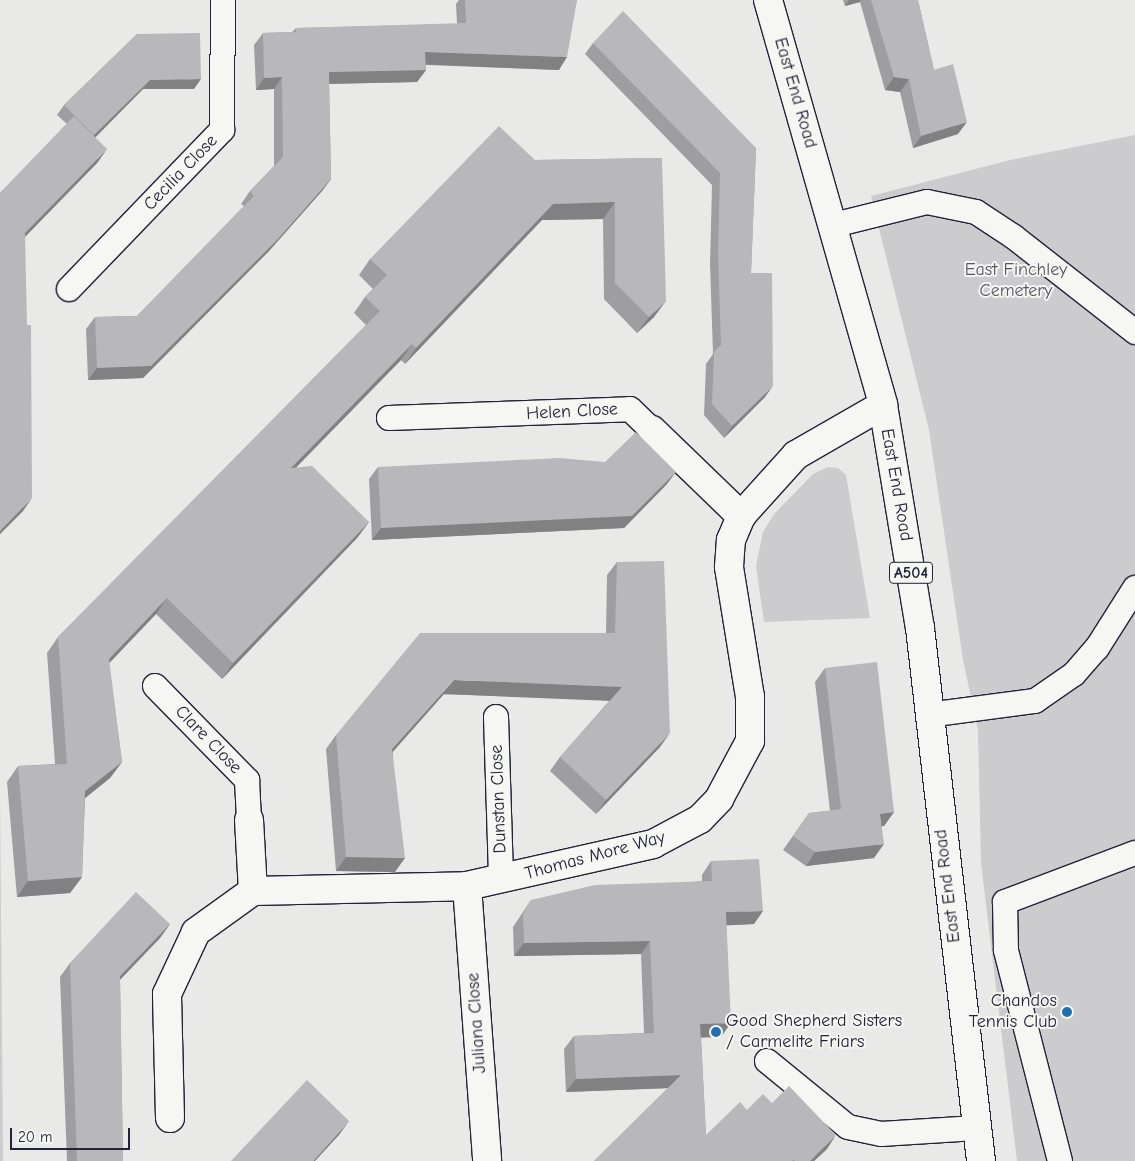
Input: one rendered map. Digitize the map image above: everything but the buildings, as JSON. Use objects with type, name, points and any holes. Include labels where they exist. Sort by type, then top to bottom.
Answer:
[{"type":"street","name":"East End Road","points":[[768,0],[834,225],[883,405],[920,628],[928,715],[981,1161]]},
{"type":"street","name":"Thomas More Way","points":[[253,891],[467,886],[501,880],[653,844],[700,819],[719,799],[750,741],[750,697],[729,567],[731,540],[741,516],[796,455],[883,405]]},
{"type":"street","name":"Helen Close","points":[[652,430],[741,516]]},
{"type":"street","name":"Clare Close","points":[[249,820],[253,891]]},
{"type":"street","name":"Juliana Close","points":[[467,886],[487,1161]]},
{"type":"street","points":[[170,1118],[167,994],[196,932],[253,891]]},
{"type":"lane","name":"Cecilia Close","points":[[70,289],[222,130],[223,0]]},
{"type":"lane","points":[[834,225],[927,202],[976,212],[1014,237],[1135,332]]},
{"type":"lane","name":"Helen Close","points":[[390,418],[630,410],[652,430]]},
{"type":"lane","points":[[928,715],[1035,701],[1074,674],[1097,648],[1135,588]]},
{"type":"lane","name":"Clare Close","points":[[155,686],[246,780],[249,820]]},
{"type":"lane","name":"Dunstan Close","points":[[496,717],[501,880]]},
{"type":"lane","points":[[1060,1161],[1006,950],[1005,902],[1135,853]]},
{"type":"lane","points":[[767,1061],[848,1127],[881,1134],[976,1128]]},
{"type":"green space","name":"East Finchley Cemetery","points":[[1135,135],[1135,1161],[1017,1161],[981,863],[978,730],[963,660],[929,430],[871,196],[1010,160]]},
{"type":"green space","points":[[828,467],[838,468],[846,475],[870,618],[764,622],[756,566],[763,532],[774,514],[813,474]]},
{"type":"green space","points":[[0,787],[3,1161],[0,1161]]},
{"type":"place","name":"Chandos Tennis Club","points":[[1067,1012]]},
{"type":"place","name":"Good Shepherd Sisters / Carmelite Friars","points":[[716,1032]]}]
